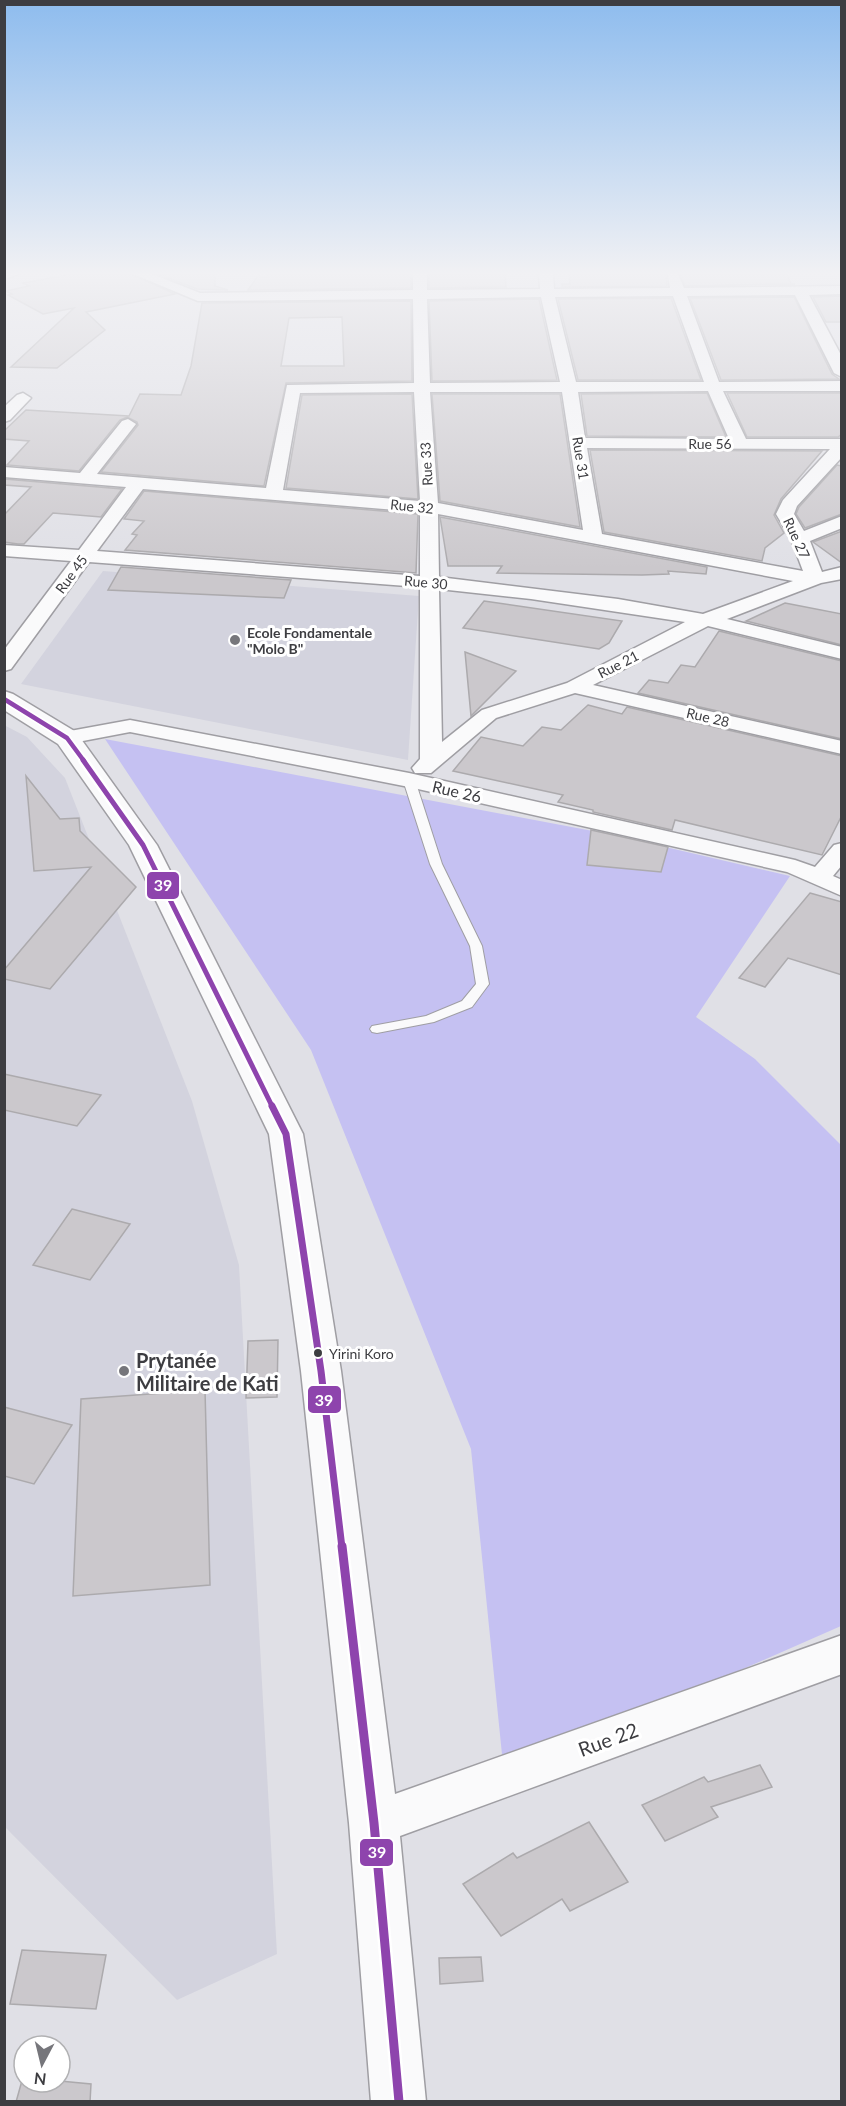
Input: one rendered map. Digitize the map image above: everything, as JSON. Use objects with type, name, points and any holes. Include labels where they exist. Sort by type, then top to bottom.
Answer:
[{"type":"main road","points":[[4,699],[67,738],[143,845],[286,1134],[321,1371],[374,1823],[399,2102]]},
{"type":"main road","name":"Rue 22","points":[[374,1823],[842,1654]]},
{"type":"street","name":"Rue 33","points":[[422,372],[429,507],[431,762]]},
{"type":"street","name":"Rue 31","points":[[566,372],[593,537]]},
{"type":"street","points":[[708,372],[739,442]]},
{"type":"street","points":[[274,494],[293,388],[842,386]]},
{"type":"street","points":[[4,417],[23,398]]},
{"type":"street","points":[[84,478],[128,424]]},
{"type":"street","name":"Rue 56","points":[[579,443],[739,442],[842,445]]},
{"type":"street","name":"Rue 27","points":[[815,579],[800,539],[785,514],[789,504],[842,445]]},
{"type":"street","name":"Rue 32","points":[[4,472],[429,507],[815,579]]},
{"type":"street","name":"Rue 45","points":[[4,665],[138,483]]},
{"type":"street","points":[[800,539],[842,521]]},
{"type":"street","name":"Rue 30","points":[[4,550],[429,582],[545,596],[705,620],[842,653]]},
{"type":"street","name":"Rue 21","points":[[409,780],[489,714],[574,687],[705,620],[815,579],[842,573]]},
{"type":"street","name":"Rue 28","points":[[574,687],[842,748]]},
{"type":"street","name":"Rue 26","points":[[67,738],[130,726],[409,780],[795,867],[842,889]]},
{"type":"street","points":[[818,878],[842,850]]},
{"type":"lane","points":[[377,1029],[429,1019],[467,1004],[483,984],[476,946],[436,864],[409,780]]},
{"type":"shaded area","name":"Ecole Fondamentale \"Molo B\"","points":[[103,571],[419,596],[408,760],[21,684]]},
{"type":"shaded area","name":"Prytanée Militaire de Kati","points":[[4,725],[27,737],[65,778],[192,1101],[239,1265],[277,1954],[177,2000],[5,1827]]},
{"type":"shaded area","points":[[105,739],[614,835],[790,876],[696,1017],[755,1059],[841,1145],[841,1626],[504,1774],[471,1449],[311,1050]]},
{"type":"building","points":[[189,372],[412,372],[412,381],[286,383],[264,486],[101,472],[138,425],[137,422],[127,417],[120,420],[79,471],[7,465],[29,441],[4,439],[4,431],[26,410],[129,416],[140,394],[181,395]]},
{"type":"building","points":[[432,372],[555,372],[557,380],[432,381]]},
{"type":"building","points":[[576,372],[698,372],[701,380],[578,380]]},
{"type":"building","points":[[718,372],[831,372],[839,379],[721,380]]},
{"type":"building","points":[[707,393],[726,437],[587,436],[581,394]]},
{"type":"building","points":[[727,393],[842,393],[842,434],[838,437],[747,437]]},
{"type":"building","points":[[412,394],[418,499],[286,488],[302,395]]},
{"type":"building","points":[[432,394],[560,394],[580,527],[440,501]]},
{"type":"building","points":[[590,450],[822,451],[781,499],[774,515],[784,533],[765,548],[762,561],[604,532]]},
{"type":"building","points":[[837,465],[842,466],[842,514],[805,528],[796,514],[799,507]]},
{"type":"building","points":[[4,479],[122,489],[101,517],[53,513],[24,544],[18,544],[4,542],[4,515],[31,487],[4,485]]},
{"type":"building","points":[[144,491],[418,514],[416,573],[125,550],[137,535],[132,534],[144,521],[124,519]]},
{"type":"building","points":[[440,517],[707,567],[706,574],[668,571],[669,574],[642,575],[497,573],[502,566],[448,566]]},
{"type":"building","points":[[842,531],[842,563],[813,542]]},
{"type":"building","points":[[121,567],[291,580],[284,598],[108,590]]},
{"type":"building","points":[[484,601],[622,621],[609,643],[599,649],[463,628]]},
{"type":"building","points":[[785,603],[842,614],[842,645],[746,621]]},
{"type":"building","points":[[719,631],[842,661],[842,739],[638,693],[649,680],[668,683],[681,665],[695,667]]},
{"type":"building","points":[[465,652],[516,671],[471,716]]},
{"type":"building","points":[[588,705],[622,714],[627,707],[842,756],[842,815],[822,855],[675,820],[672,830],[558,802],[563,795],[453,771],[481,737],[523,746],[542,727],[561,730]]},
{"type":"building","points":[[26,776],[60,819],[79,818],[80,831],[136,887],[50,989],[4,979],[4,970],[91,867],[34,871]]},
{"type":"building","points":[[591,830],[668,847],[661,872],[587,865]]},
{"type":"building","points":[[810,893],[842,902],[842,975],[788,958],[765,987],[739,978]]},
{"type":"building","points":[[4,1074],[101,1095],[77,1126],[4,1110]]},
{"type":"building","points":[[72,1209],[130,1224],[90,1280],[33,1265]]},
{"type":"building","points":[[278,1340],[277,1397],[246,1398],[248,1341]]},
{"type":"building","points":[[205,1390],[210,1585],[73,1596],[81,1399]]},
{"type":"building","points":[[4,1407],[72,1425],[34,1484],[4,1476]]},
{"type":"building","points":[[760,1765],[772,1787],[711,1807],[718,1817],[665,1841],[642,1805],[704,1777],[708,1782]]},
{"type":"building","points":[[589,1822],[628,1882],[570,1911],[562,1899],[501,1936],[463,1884],[513,1853],[517,1858]]},
{"type":"building","points":[[22,1950],[106,1955],[96,2009],[10,2004]]},
{"type":"building","points":[[481,1957],[483,1981],[440,1984],[439,1958]]},
{"type":"building","points":[[72,2082],[91,2084],[90,2102],[16,2102],[18,2094],[72,2094]]},
{"type":"transit line","name":"39","points":[[4,699],[67,738],[143,845],[286,1134],[321,1371],[374,1823],[399,2102]]},
{"type":"place","name":"Ecole Fondamentale \"Molo B\"","points":[[235,640]]},
{"type":"place","name":"Yirini Koro","points":[[318,1353]]},
{"type":"place","name":"Prytanée Militaire de Kati","points":[[124,1371]]}]
